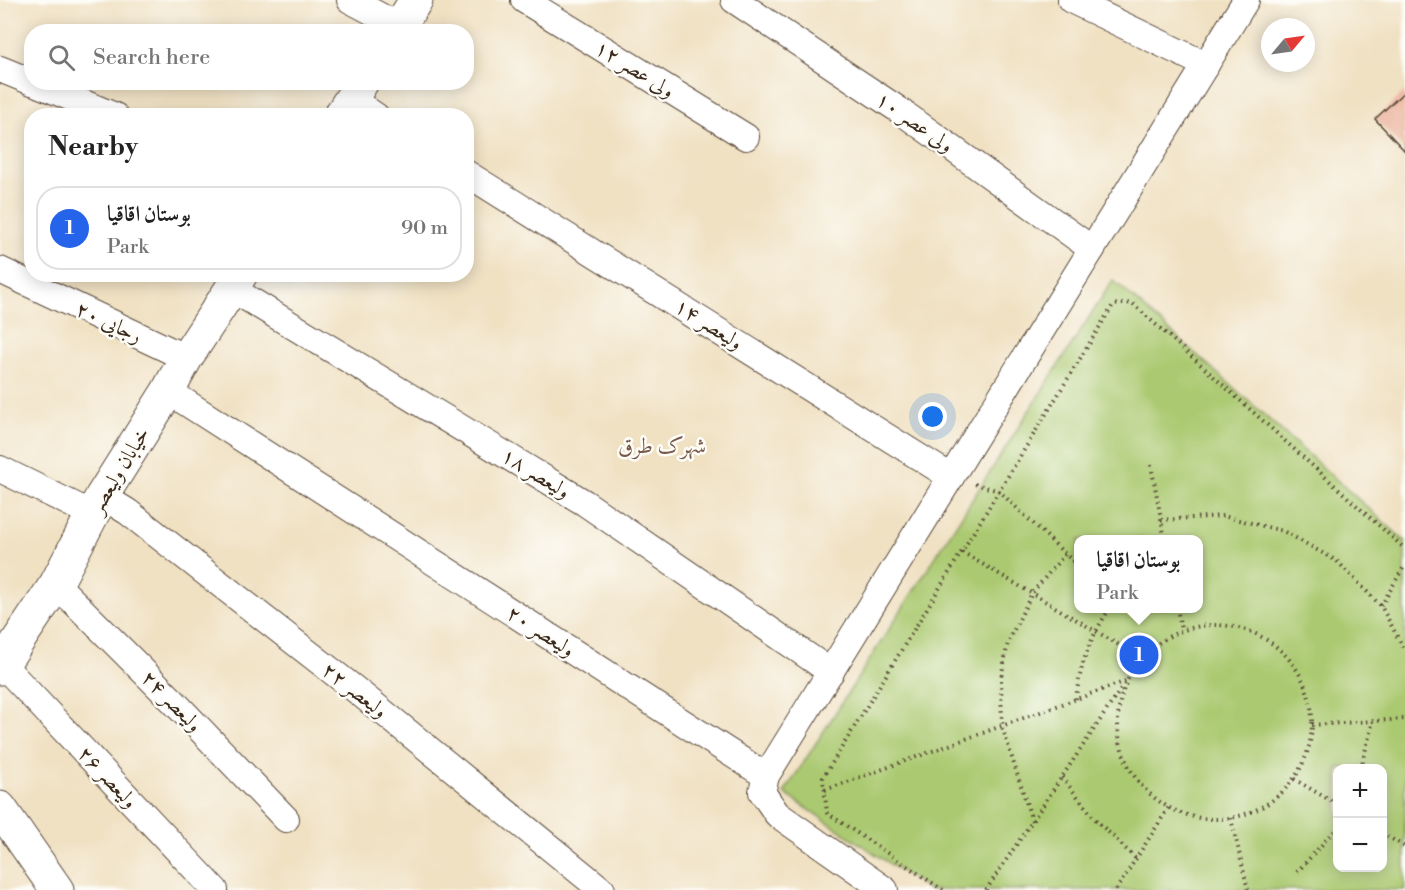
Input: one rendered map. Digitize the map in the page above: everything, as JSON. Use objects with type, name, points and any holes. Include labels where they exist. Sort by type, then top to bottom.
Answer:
[{"type":"street","points":[[350,0],[403,19]]},
{"type":"street","name":"ولی عصر ۱۲","points":[[524,0],[746,137]]},
{"type":"street","name":"ولی عصر ۱۰","points":[[734,0],[899,110],[1092,249]]},
{"type":"street","points":[[1071,0],[1206,65]]},
{"type":"street","points":[[885,890],[777,814],[762,792],[766,776],[1246,0]]},
{"type":"street","points":[[0,69],[24,79]]},
{"type":"street","points":[[52,90],[95,108]]},
{"type":"street","name":"ولیعصر ۱۴","points":[[474,178],[951,477]]},
{"type":"street","name":"رجایی ۲۰","points":[[0,270],[24,281]]},
{"type":"street","name":"رجایی ۲۰","points":[[25,282],[186,358]]},
{"type":"street","name":"خیابان ولیعصر","points":[[1,666],[56,584],[97,505],[186,358],[237,282]]},
{"type":"street","name":"ولیعصر ۱۸","points":[[237,282],[585,504],[831,672]]},
{"type":"street","name":"ولیعصر ۲۰","points":[[168,391],[766,776]]},
{"type":"street","name":"ولیعصر ۲۲","points":[[0,469],[97,505],[128,512],[356,690],[602,890]]},
{"type":"street","name":"ولیعصر ۲۴","points":[[56,584],[175,703],[286,819]]},
{"type":"street","name":"ولیعصر ۲۶","points":[[1,666],[214,890]]},
{"type":"street","points":[[0,808],[57,890]]},
{"type":"path","points":[[943,890],[828,813],[823,778],[1113,305],[1132,303],[1405,549]]},
{"type":"path","points":[[1151,465],[1164,535]]},
{"type":"path","points":[[951,477],[999,491],[1074,562]]},
{"type":"path","points":[[1161,520],[1223,516],[1284,531],[1337,561],[1381,606],[1405,651]]},
{"type":"path","points":[[962,552],[1141,658]]},
{"type":"path","points":[[1032,822],[1002,726],[1001,678],[1008,642],[1032,593],[1065,554]]},
{"type":"path","points":[[1381,606],[1405,565]]},
{"type":"path","points":[[1076,699],[1079,671],[1095,631],[1107,613]]},
{"type":"path","points":[[1178,613],[1181,630]]},
{"type":"path","points":[[986,890],[1141,658],[1164,639],[1181,630],[1199,625],[1218,624],[1237,627],[1255,633],[1286,655],[1298,670],[1311,706],[1310,744],[1304,762],[1282,793],[1267,805],[1249,813],[1231,818],[1212,819],[1193,817],[1169,807],[1144,788],[1132,773],[1124,756],[1119,737],[1118,718],[1120,699],[1126,681]]},
{"type":"path","points":[[825,790],[1126,681]]},
{"type":"path","points":[[1312,725],[1405,719]]},
{"type":"path","points":[[1362,764],[1373,721]]},
{"type":"path","points":[[1062,777],[1096,820],[1136,859]]},
{"type":"path","points":[[1294,779],[1333,802]]},
{"type":"path","points":[[1116,890],[1169,807]]},
{"type":"path","points":[[1231,818],[1248,890]]},
{"type":"path","points":[[1297,872],[1333,832]]},
{"type":"path","points":[[1387,835],[1405,846]]},
{"type":"green space","points":[[1113,280],[1405,541],[1405,890],[929,890],[784,793]]},
{"type":"building","points":[[1405,91],[1405,151],[1375,119]]},
{"type":"place","name":"بوستان اقاقیا","points":[[1139,655]]},
{"type":"district","name":"شهرک طرق","points":[[662,445]]}]
